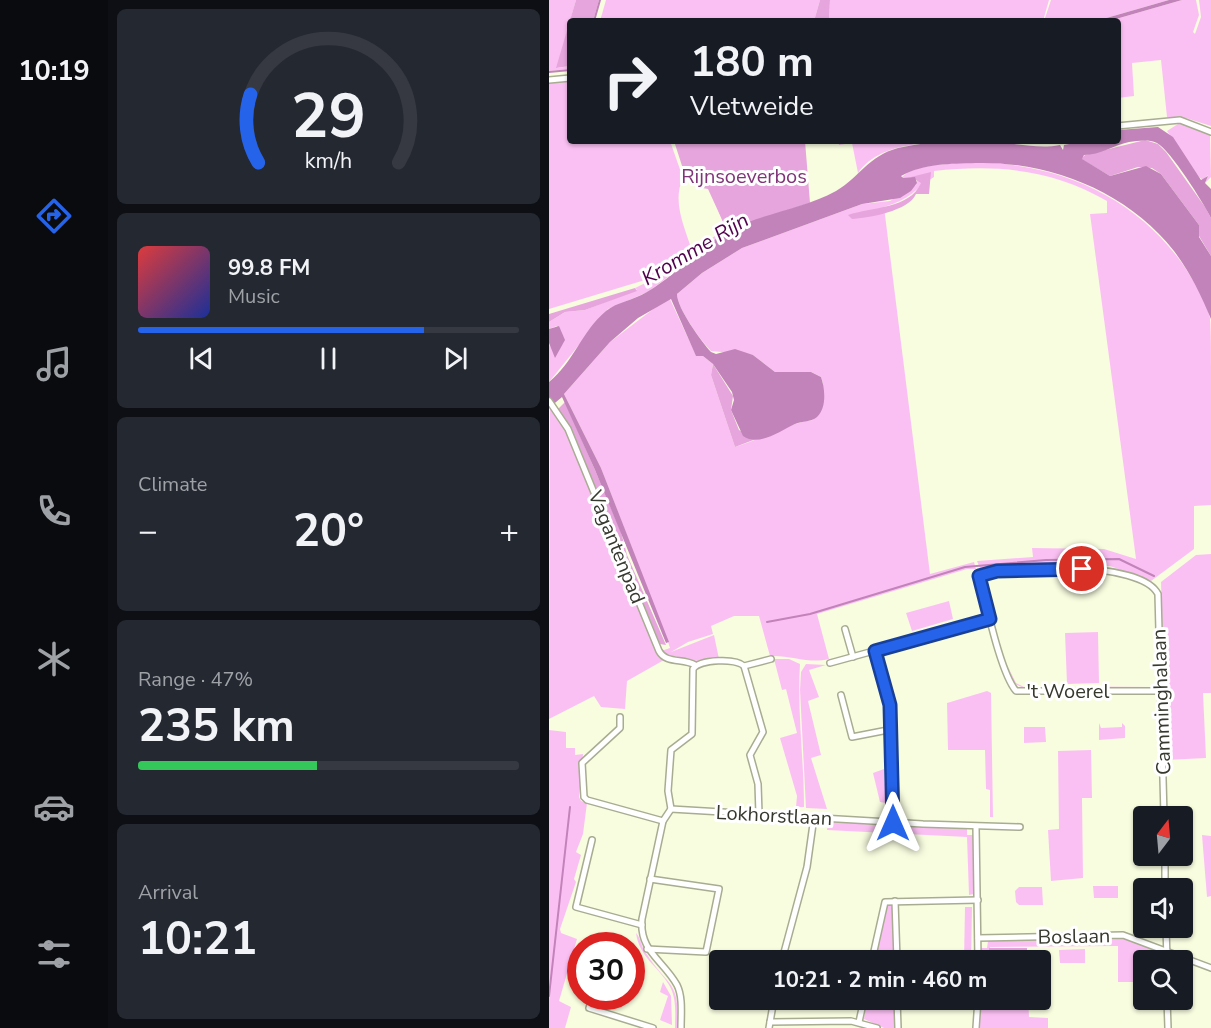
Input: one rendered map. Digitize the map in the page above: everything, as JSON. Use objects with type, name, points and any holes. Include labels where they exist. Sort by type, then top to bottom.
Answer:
[{"type":"street","points":[[549,80],[567,78]]},
{"type":"street","points":[[1121,126],[1180,120],[1211,132]]},
{"type":"street","name":"Vagantenpad","points":[[549,401],[575,445],[659,651],[667,659],[687,661],[695,665],[737,662],[744,666],[771,659]]},
{"type":"street","name":"Camminghalaan","points":[[990,619],[979,576],[1005,571],[1104,569],[1126,575],[1155,588],[1158,594],[1164,806]]},
{"type":"street","points":[[830,663],[990,619]]},
{"type":"street","name":"'t Woerel","points":[[990,619],[1011,685],[1016,691],[1161,691]]},
{"type":"street","points":[[845,628],[853,657]]},
{"type":"street","points":[[875,651],[890,705],[893,729],[893,823]]},
{"type":"street","points":[[681,1028],[678,987],[647,949],[642,925],[663,821],[671,810],[668,791],[671,750],[692,734],[691,698],[695,665]]},
{"type":"street","points":[[744,666],[763,732],[750,755],[758,784],[759,814]]},
{"type":"street","points":[[841,695],[852,737],[893,729]]},
{"type":"street","points":[[620,717],[620,728],[582,763],[584,797],[587,800],[663,821]]},
{"type":"street","name":"Lokhorstlaan","points":[[671,810],[976,827],[1020,826]]},
{"type":"street","points":[[785,950],[807,867],[814,817]]},
{"type":"street","points":[[976,827],[978,950]]},
{"type":"street","points":[[592,840],[576,907],[642,925]]},
{"type":"street","points":[[647,949],[706,952],[719,889],[650,879]]},
{"type":"street","points":[[874,950],[885,902],[978,900]]},
{"type":"street","points":[[895,901],[897,950]]},
{"type":"street","name":"Boslaan","points":[[978,938],[1123,935],[1168,950]]},
{"type":"street","points":[[1166,938],[1168,950]]},
{"type":"street","name":"Boslaan","points":[[1193,960],[1211,968]]},
{"type":"street","points":[[595,1010],[653,1028]]},
{"type":"street","points":[[772,1010],[770,1025],[859,1022],[877,1028]]},
{"type":"street","points":[[859,1022],[862,1010]]},
{"type":"street","points":[[897,1010],[898,1028]]},
{"type":"street","points":[[976,1028],[977,1010]]},
{"type":"street","points":[[1167,1010],[1168,1028]]},
{"type":"green space","points":[[549,0],[576,0],[571,18],[567,18],[567,32],[557,68],[567,66],[567,69],[549,71]]},
{"type":"green space","points":[[576,0],[599,0],[594,18],[571,18]]},
{"type":"green space","points":[[606,0],[820,0],[815,18],[601,18]]},
{"type":"green space","points":[[820,0],[830,0],[829,18],[815,18]]},
{"type":"green space","points":[[830,0],[1049,0],[1044,18],[829,18]]},
{"type":"green space","points":[[1051,0],[1169,0],[1106,18],[1045,18]]},
{"type":"green space","points":[[1182,0],[1196,0],[1199,15],[1193,32],[1195,34],[1201,17],[1199,0],[1211,0],[1211,126],[1186,118],[1167,117],[1161,60],[1132,63],[1134,96],[1121,98],[1119,18]]},
{"type":"green space","points":[[567,31],[567,66],[556,68]]},
{"type":"green space","points":[[567,81],[567,144],[671,144],[683,178],[679,204],[682,222],[691,248],[645,280],[549,309],[549,83]]},
{"type":"green space","points":[[1181,122],[1201,132],[1197,127],[1210,133],[1211,177],[1205,183],[1208,175],[1203,180],[1199,177],[1167,131]]},
{"type":"green space","points":[[1145,140],[1158,144],[1166,152],[1205,207],[1211,218],[1211,256],[1199,236],[1199,225],[1161,174],[1152,168],[1138,167],[1110,176],[1081,159],[1085,155]]},
{"type":"green space","name":"Rijnsoeverbos","points":[[675,144],[805,144],[810,203],[753,221],[719,238],[717,232],[724,224],[708,189],[697,187],[684,172]]},
{"type":"green space","points":[[774,144],[779,144],[780,214],[720,238],[648,292],[608,309],[549,382],[549,343],[550,347],[557,326],[549,329],[549,322],[565,312],[585,310],[637,290],[635,288],[664,274],[683,258],[691,257],[694,250],[718,234],[717,231],[724,225],[709,186]]},
{"type":"green space","points":[[852,144],[916,144],[883,153],[869,161],[858,173]]},
{"type":"green space","points":[[993,163],[1050,172],[1077,181],[1126,208],[1148,225],[1168,246],[1186,269],[1200,293],[1210,318],[1211,505],[1194,506],[1194,549],[1151,581],[1110,566],[981,571],[977,561],[1033,557],[1032,548],[1104,549],[1136,559],[1090,214],[1107,213],[1107,201],[1065,182],[1023,171],[979,168],[934,171],[934,177],[912,194],[884,207],[930,574],[974,562],[976,569],[967,569],[817,614],[829,659],[770,656],[759,616],[734,616],[711,626],[713,634],[688,642],[671,652],[714,635],[719,659],[694,661],[665,656],[661,651],[670,648],[668,642],[601,468],[564,394],[610,342],[669,297],[696,355],[703,356],[713,364],[711,375],[735,447],[795,424],[813,420],[823,383],[821,377],[811,372],[775,372],[753,355],[711,351],[685,316],[677,294],[702,273],[742,248],[862,204],[890,201],[916,185],[917,179],[901,178],[908,172],[944,164]]},
{"type":"green space","points":[[931,172],[929,194],[916,194],[905,205],[877,215],[852,219],[848,215],[889,206],[908,198],[916,192],[921,183],[911,177]]},
{"type":"green space","points":[[635,288],[637,291],[585,310],[565,312],[549,322],[549,314]]},
{"type":"green space","points":[[713,364],[733,396],[731,410],[739,430],[756,439],[735,447],[711,375]]},
{"type":"green space","points":[[565,402],[621,532],[627,555],[666,645],[660,644],[572,430],[558,409]]},
{"type":"green space","points":[[550,407],[564,427],[579,457],[658,655],[664,660],[627,681],[625,709],[601,707],[594,696],[549,719]]},
{"type":"green space","points":[[1211,554],[1211,693],[1203,693],[1206,758],[1166,760],[1161,582],[1196,555]]},
{"type":"green space","points":[[949,601],[953,619],[912,631],[906,613]]},
{"type":"green space","points":[[1098,632],[1099,683],[1067,684],[1065,633]]},
{"type":"green space","points":[[774,659],[789,659],[800,664],[799,700],[804,807],[796,807],[797,796],[780,738],[797,733],[786,689],[782,690]]},
{"type":"green space","points":[[806,664],[826,665],[809,670],[819,697],[808,701],[821,755],[811,758],[827,809],[806,808],[800,690],[801,672]]},
{"type":"green space","points":[[1007,665],[1016,683],[1026,688],[1153,686],[1026,689],[1015,684]]},
{"type":"green space","points":[[987,691],[991,693],[993,817],[990,817],[990,790],[986,789],[985,750],[948,750],[947,703]]},
{"type":"green space","points":[[1099,723],[1101,728],[1122,727],[1122,723],[1125,726],[1125,738],[1099,740]]},
{"type":"green space","points":[[1024,727],[1045,727],[1046,742],[1024,743]]},
{"type":"green space","points":[[549,730],[566,732],[566,748],[575,748],[575,755],[583,754],[579,797],[581,801],[587,803],[583,834],[576,852],[581,855],[574,879],[576,882],[560,929],[561,933],[567,935],[567,973],[559,1001],[567,1005],[567,1010],[570,1010],[565,1028],[549,1028]]},
{"type":"green space","points":[[1091,750],[1092,798],[1082,798],[1083,878],[1051,881],[1048,830],[1059,829],[1058,751]]},
{"type":"green space","points":[[884,769],[886,803],[880,802],[873,773]]},
{"type":"green space","points":[[828,821],[967,829],[967,835],[973,835],[974,894],[969,895],[967,837],[827,830]]},
{"type":"green space","points":[[1202,835],[1211,836],[1211,896],[1207,897]]},
{"type":"green space","points":[[1093,886],[1118,886],[1118,898],[1094,898]]},
{"type":"green space","points":[[1019,887],[1042,887],[1043,905],[1019,905],[1016,902],[1015,891]]},
{"type":"green space","points":[[890,904],[893,910],[894,950],[877,950],[886,906]]},
{"type":"green space","points":[[965,907],[972,907],[971,950],[964,950]]},
{"type":"green space","points":[[1126,939],[1162,950],[1133,950],[1133,982],[1118,982],[1118,946],[990,947],[990,950],[981,950],[981,948],[987,948],[988,941]]},
{"type":"green space","points":[[989,948],[1027,948],[1027,950],[989,950]]},
{"type":"green space","points":[[1085,949],[1085,963],[1060,963],[1059,950]]},
{"type":"green space","points":[[645,952],[671,985],[677,1000],[678,1028],[675,1028],[672,990]]},
{"type":"green space","points":[[663,982],[671,996],[672,1025],[660,1020],[668,996],[660,992]]},
{"type":"green space","points":[[865,1010],[895,1010],[895,1028],[884,1028],[864,1019]]},
{"type":"green space","points":[[979,1010],[1029,1010],[1029,1017],[1048,1018],[1048,1028],[979,1028]]},
{"type":"shaded area","points":[[1169,0],[1182,0],[1119,18],[1106,18]]},
{"type":"shaded area","points":[[1158,127],[1173,137],[1201,180],[1208,176],[1205,183],[1211,189],[1211,218],[1178,166],[1157,143],[1129,142],[1084,155],[1082,159],[1110,176],[1146,166],[1161,174],[1199,225],[1199,237],[1211,256],[1211,319],[1195,284],[1174,251],[1134,212],[1111,197],[1059,174],[1004,164],[976,163],[928,166],[910,172],[901,176],[903,178],[915,177],[917,183],[911,191],[900,198],[862,204],[742,248],[702,273],[677,294],[685,316],[711,352],[716,354],[735,349],[753,355],[775,372],[811,372],[821,377],[824,403],[815,419],[795,424],[763,439],[749,439],[743,436],[731,410],[734,400],[732,392],[713,364],[703,356],[696,356],[671,299],[638,318],[610,342],[564,394],[601,468],[669,642],[666,643],[595,470],[562,397],[549,408],[549,382],[565,366],[590,328],[610,308],[642,295],[658,285],[708,244],[730,230],[836,191],[879,156],[898,148],[919,144],[1014,144],[1060,145],[1063,150],[1064,145],[1069,144],[1121,144],[1121,130]]},
{"type":"shaded area","points":[[559,326],[565,340],[555,358],[549,343],[549,329]]},
{"type":"waterway","points":[[595,18],[600,0]]},
{"type":"waterway","points":[[549,72],[567,70]]},
{"type":"waterway","points":[[767,622],[810,614],[965,567],[1046,560],[1119,559],[1154,576]]},
{"type":"waterway","points":[[549,996],[570,807]]},
{"type":"route","points":[[893,823],[893,729],[890,705],[875,651],[990,619],[979,576],[997,571],[1082,569]]},
{"type":"water label","name":"Kromme Rijn","points":[[695,249]]}]
